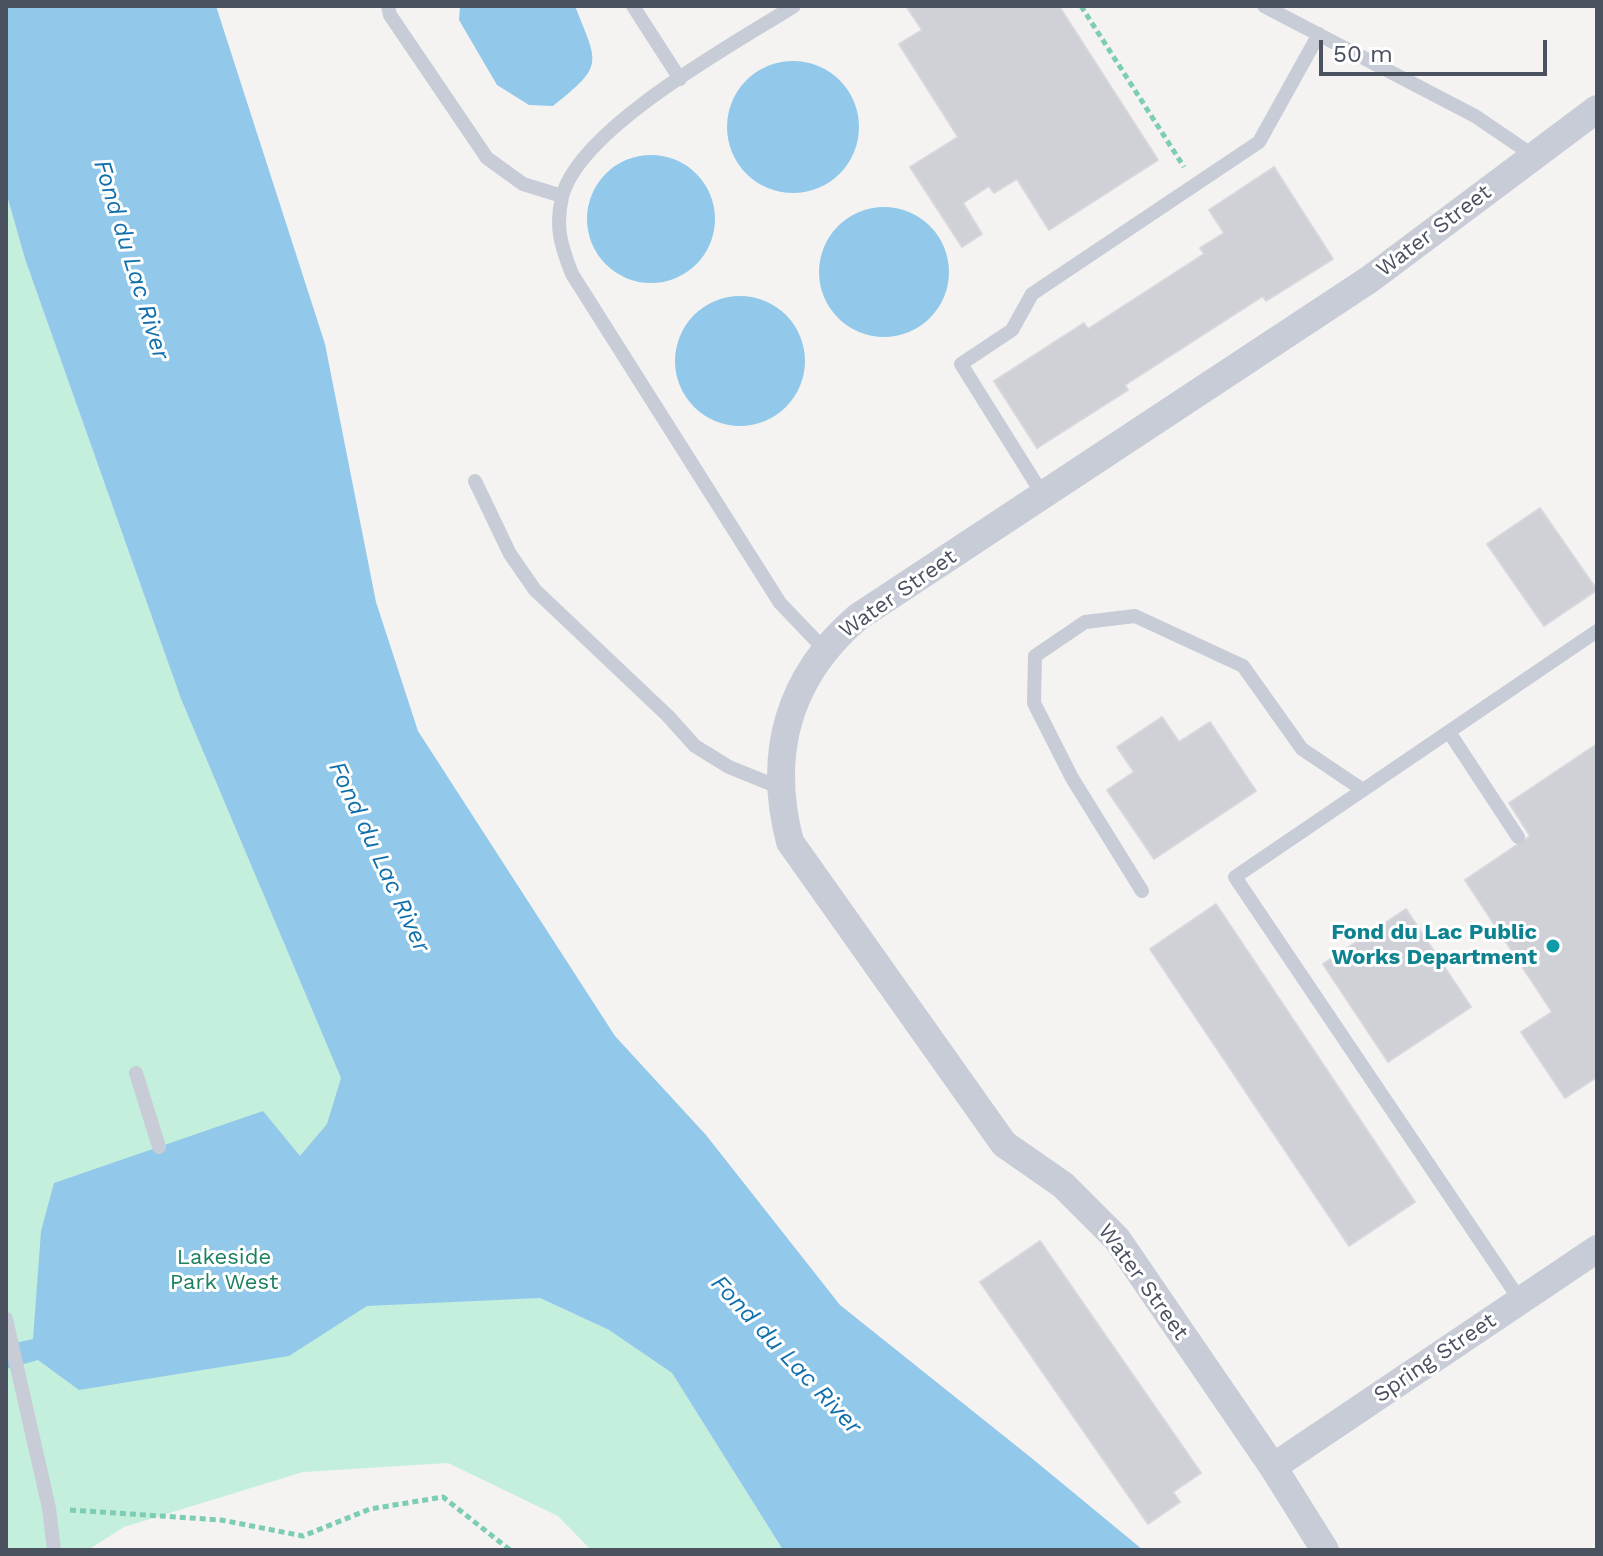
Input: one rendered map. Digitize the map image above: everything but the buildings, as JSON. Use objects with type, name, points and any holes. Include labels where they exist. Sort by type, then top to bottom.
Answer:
[{"type":"street","name":"Water Street","points":[[1325,1550],[1273,1467],[1117,1239],[1063,1185],[1004,1144],[790,842],[781,788],[787,724],[804,681],[825,650],[865,611],[1370,279],[1597,109]]},
{"type":"street","name":"Spring Street","points":[[1273,1467],[1597,1249]]},
{"type":"lane","points":[[388,6],[390,15],[487,158],[523,184],[562,196]]},
{"type":"lane","points":[[633,6],[680,79]]},
{"type":"lane","points":[[794,6],[680,79],[608,131],[577,165],[562,196],[559,239],[572,274],[780,603],[825,650]]},
{"type":"lane","points":[[1264,6],[1475,116],[1534,156]]},
{"type":"lane","points":[[1043,495],[961,364],[1012,330],[1032,294],[1259,142],[1319,34]]},
{"type":"lane","points":[[475,481],[510,554],[535,590],[668,716],[695,746],[729,767],[781,788]]},
{"type":"lane","points":[[1142,891],[1072,778],[1034,703],[1035,656],[1085,622],[1135,616],[1243,666],[1302,749],[1363,790]]},
{"type":"lane","points":[[1520,1300],[1235,877],[1597,631]]},
{"type":"lane","points":[[1449,732],[1518,837]]},
{"type":"lane","points":[[136,1073],[159,1147]]},
{"type":"lane","points":[[7,1322],[49,1508],[54,1550]]},
{"type":"path","points":[[1081,6],[1195,185]]},
{"type":"path","points":[[49,1508],[221,1520],[303,1536],[370,1509],[443,1497],[510,1550]]},
{"type":"green space","name":"Lakeside Park West","points":[[6,192],[25,259],[181,699],[341,1077],[540,1298],[609,1330],[672,1373],[783,1550],[591,1550],[558,1516],[448,1463],[303,1472],[124,1527],[88,1550],[6,1550]]},
{"type":"water","name":"Fond du Lac River","points":[[6,6],[216,6],[325,344],[376,602],[418,731],[615,1036],[706,1135],[840,1305],[1143,1550],[783,1550],[672,1373],[609,1330],[540,1298],[367,1306],[289,1356],[79,1390],[38,1360],[6,1369],[6,1345],[33,1339],[41,1231],[54,1183],[263,1111],[300,1156],[327,1124],[341,1078],[181,699],[25,259],[6,192]]},
{"type":"water","points":[[460,6],[575,6],[592,52],[589,72],[553,106],[529,105],[497,85],[459,20]]},
{"type":"water","points":[[793,61],[830,72],[848,90],[859,127],[848,164],[830,182],[793,193],[756,182],[738,164],[727,127],[738,90],[756,72]]},
{"type":"water","points":[[651,155],[676,160],[697,173],[710,194],[715,219],[710,244],[697,265],[676,278],[651,283],[626,278],[605,265],[592,244],[587,219],[592,194],[605,173],[626,160]]},
{"type":"water","points":[[884,207],[909,212],[930,226],[944,247],[949,272],[944,297],[930,318],[909,332],[884,337],[859,332],[838,318],[824,297],[819,272],[824,247],[838,226],[859,212]]},
{"type":"water","points":[[740,296],[765,301],[786,315],[800,336],[805,361],[800,386],[786,407],[765,421],[740,426],[715,421],[694,407],[680,386],[675,361],[680,336],[694,315],[715,301]]},
{"type":"place","name":"Fond du Lac Public Works Department","points":[[1553,946]]}]
